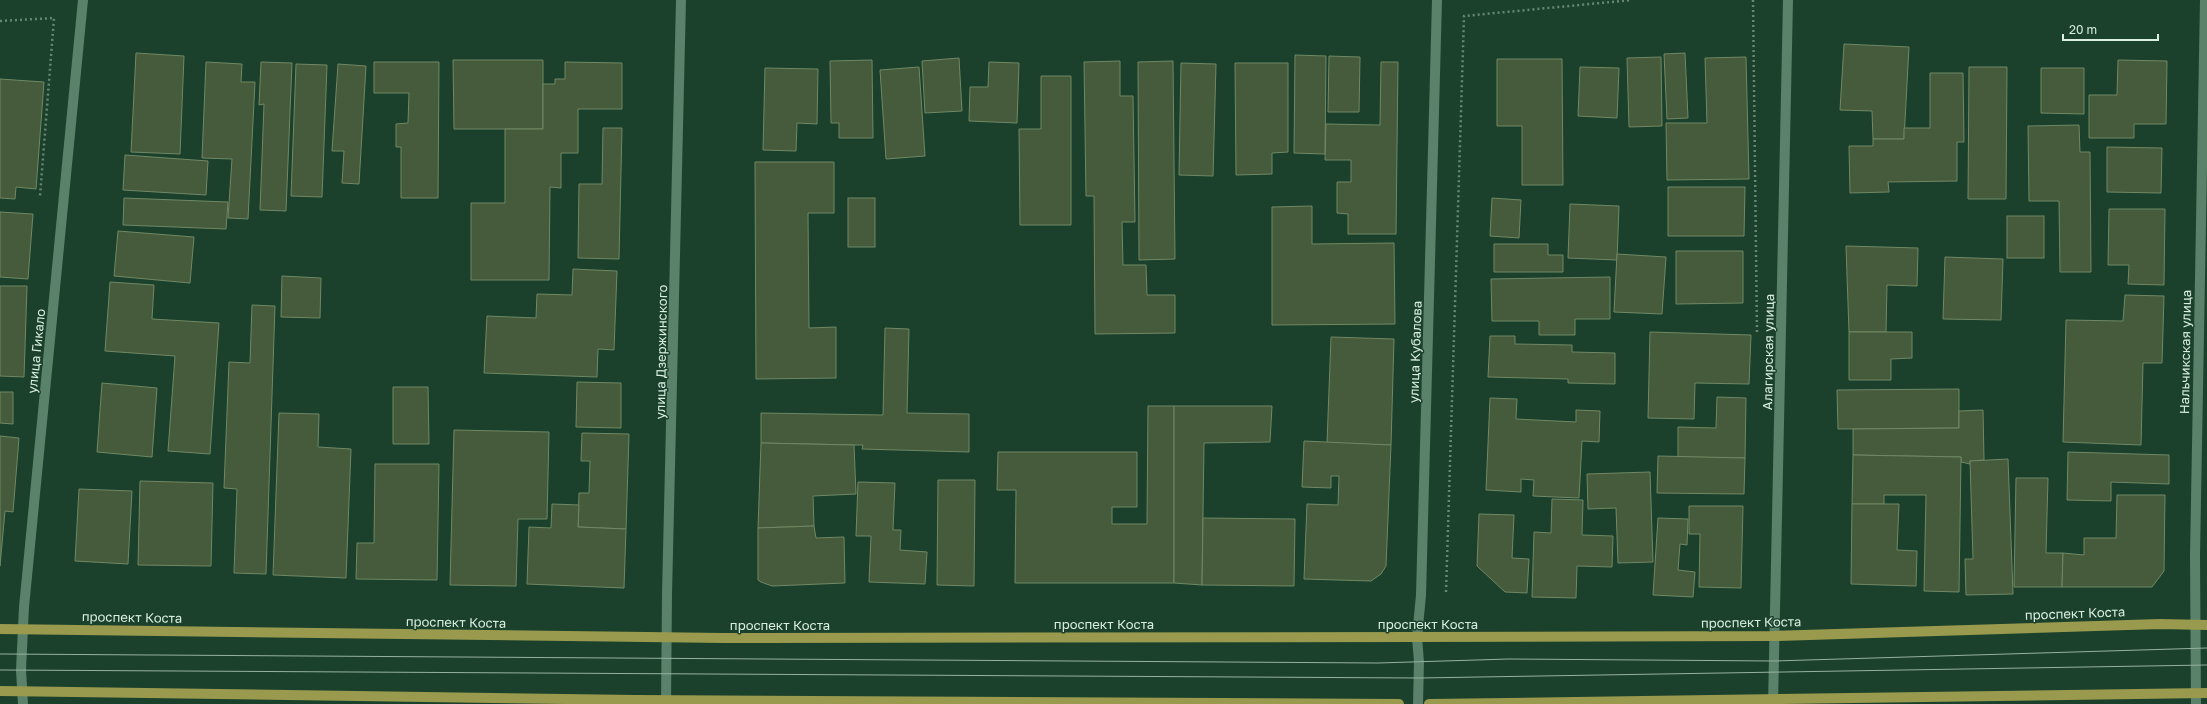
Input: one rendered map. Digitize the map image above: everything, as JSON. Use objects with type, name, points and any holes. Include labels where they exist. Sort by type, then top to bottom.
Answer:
[{"type":"main road","name":"проспект Коста","points":[[0,629],[667,637],[1417,637],[1774,636],[2195,624],[2207,625]]},
{"type":"main road","points":[[0,691],[666,702],[1399,704]]},
{"type":"main road","points":[[1429,704],[1774,702],[2207,693]]},
{"type":"street","name":"улица Гикало","points":[[23,704],[21,670],[23,629],[83,0]]},
{"type":"street","name":"улица Дзержинского","points":[[666,702],[681,0]]},
{"type":"street","name":"улица Кубалова","points":[[1418,704],[1417,637],[1421,595],[1437,0]]},
{"type":"street","name":"Алагирская улица","points":[[1774,702],[1774,636],[1777,571],[1788,0]]},
{"type":"street","name":"Нальчикская улица","points":[[2196,704],[2195,624],[2205,0]]},
{"type":"path","points":[[1446,592],[1464,16],[1632,0]]},
{"type":"path","points":[[1753,0],[1757,335]]},
{"type":"path","points":[[0,21],[54,18]]},
{"type":"building","points":[[1844,44],[1909,47],[1904,139],[1873,139],[1872,111],[1840,110]]},
{"type":"building","points":[[136,53],[184,56],[180,154],[131,152]]},
{"type":"building","points":[[1685,53],[1688,118],[1667,119],[1664,54]]},
{"type":"building","points":[[1295,55],[1326,56],[1325,154],[1294,153]]},
{"type":"building","points":[[1329,56],[1360,57],[1359,112],[1328,112]]},
{"type":"building","points":[[1661,57],[1662,126],[1629,127],[1627,58]]},
{"type":"building","points":[[1746,57],[1749,179],[1667,180],[1666,123],[1707,123],[1705,58]]},
{"type":"building","points":[[959,58],[962,111],[925,113],[922,61]]},
{"type":"building","points":[[1497,59],[1562,59],[1563,185],[1522,185],[1522,126],[1497,126]]},
{"type":"building","points":[[453,60],[543,60],[543,129],[454,129]]},
{"type":"building","points":[[872,60],[873,138],[839,138],[839,123],[831,123],[830,61]]},
{"type":"building","points":[[2118,60],[2167,61],[2166,124],[2134,124],[2134,138],[2089,138],[2089,95],[2117,95]]},
{"type":"building","points":[[1120,61],[1120,96],[1133,96],[1135,222],[1122,222],[1123,265],[1146,265],[1147,295],[1175,295],[1175,333],[1095,334],[1094,196],[1086,196],[1084,62]]},
{"type":"building","points":[[1173,61],[1175,259],[1139,260],[1138,62]]},
{"type":"building","points":[[206,62],[242,64],[241,82],[255,82],[248,219],[228,218],[232,159],[202,158]]},
{"type":"building","points":[[261,62],[292,63],[286,211],[260,210],[264,104],[259,105]]},
{"type":"building","points":[[374,62],[439,62],[438,198],[401,198],[401,147],[396,147],[396,124],[408,123],[409,93],[374,93]]},
{"type":"building","points":[[565,62],[622,63],[622,109],[578,109],[578,153],[561,153],[561,188],[550,187],[549,280],[471,280],[471,203],[505,203],[505,129],[543,129],[543,84],[555,84],[555,79],[565,79]]},
{"type":"building","points":[[989,62],[1019,63],[1017,123],[969,121],[970,87],[988,87]]},
{"type":"building","points":[[1381,62],[1398,62],[1396,234],[1348,234],[1348,214],[1337,213],[1337,182],[1351,182],[1351,160],[1325,160],[1326,124],[1380,125]]},
{"type":"building","points":[[1181,63],[1216,64],[1213,176],[1179,175]]},
{"type":"building","points":[[1235,63],[1288,63],[1288,152],[1272,153],[1272,174],[1236,175]]},
{"type":"building","points":[[296,64],[327,65],[322,197],[291,196]]},
{"type":"building","points":[[338,64],[366,66],[359,184],[342,183],[344,151],[332,151]]},
{"type":"building","points":[[919,67],[925,156],[886,159],[880,70]]},
{"type":"building","points":[[1580,67],[1619,68],[1617,118],[1578,116]]},
{"type":"building","points":[[1969,67],[2007,67],[2006,199],[1968,199]]},
{"type":"building","points":[[765,68],[818,69],[817,124],[797,123],[796,151],[763,150]]},
{"type":"building","points":[[2041,68],[2084,68],[2084,114],[2041,113]]},
{"type":"building","points":[[1930,73],[1963,73],[1964,142],[1957,142],[1957,181],[1888,182],[1889,192],[1850,193],[1849,146],[1873,146],[1873,139],[1904,139],[1904,128],[1930,128]]},
{"type":"building","points":[[1041,76],[1071,76],[1071,225],[1020,225],[1019,129],[1041,129]]},
{"type":"building","points":[[0,79],[44,82],[36,189],[16,187],[15,199],[0,198]]},
{"type":"building","points":[[2079,125],[2080,152],[2090,152],[2091,272],[2060,272],[2059,201],[2029,201],[2028,126]]},
{"type":"building","points":[[603,128],[622,128],[619,259],[578,258],[579,184],[602,184]]},
{"type":"building","points":[[2107,147],[2162,148],[2161,193],[2107,192]]},
{"type":"building","points":[[125,155],[208,161],[206,195],[123,190]]},
{"type":"building","points":[[755,162],[834,162],[834,213],[808,213],[809,328],[836,327],[836,378],[756,379]]},
{"type":"building","points":[[1668,187],[1745,187],[1744,236],[1668,236]]},
{"type":"building","points":[[124,198],[228,202],[226,229],[123,225]]},
{"type":"building","points":[[848,198],[875,198],[875,247],[848,247]]},
{"type":"building","points":[[1492,198],[1521,200],[1519,238],[1490,236]]},
{"type":"building","points":[[1570,204],[1619,206],[1617,260],[1568,258]]},
{"type":"building","points":[[1312,206],[1312,244],[1394,243],[1395,324],[1272,325],[1272,207]]},
{"type":"building","points":[[2109,209],[2165,209],[2164,285],[2128,284],[2129,265],[2108,265]]},
{"type":"building","points":[[0,212],[33,214],[28,279],[0,277]]},
{"type":"building","points":[[2007,216],[2044,216],[2044,258],[2007,258]]},
{"type":"building","points":[[118,231],[194,237],[190,283],[114,276]]},
{"type":"building","points":[[1494,244],[1548,244],[1548,255],[1563,255],[1563,272],[1494,272]]},
{"type":"building","points":[[1846,246],[1918,248],[1917,286],[1887,285],[1886,332],[1849,332]]},
{"type":"building","points":[[1676,251],[1743,251],[1743,303],[1676,304]]},
{"type":"building","points":[[1617,254],[1666,257],[1662,314],[1614,312]]},
{"type":"building","points":[[1945,257],[2003,259],[2001,320],[1943,319]]},
{"type":"building","points":[[573,269],[617,271],[614,350],[598,349],[597,377],[484,373],[487,316],[536,318],[537,294],[572,295]]},
{"type":"building","points":[[282,276],[321,278],[320,318],[281,317]]},
{"type":"building","points":[[1610,277],[1610,319],[1575,319],[1575,335],[1539,335],[1539,321],[1492,321],[1491,279]]},
{"type":"building","points":[[110,282],[154,285],[152,319],[219,323],[210,454],[168,451],[175,356],[105,351]]},
{"type":"building","points":[[0,286],[27,286],[24,377],[0,376]]},
{"type":"building","points":[[2125,295],[2164,296],[2162,363],[2143,363],[2141,445],[2063,442],[2066,320],[2123,321]]},
{"type":"building","points":[[252,305],[275,306],[266,574],[234,573],[237,489],[224,488],[229,362],[250,363]]},
{"type":"building","points":[[885,328],[909,329],[907,413],[969,414],[969,452],[862,449],[863,445],[761,443],[761,413],[883,415]]},
{"type":"building","points":[[1650,332],[1751,335],[1749,384],[1695,383],[1694,419],[1648,418]]},
{"type":"building","points":[[1849,332],[1912,332],[1912,358],[1891,359],[1891,380],[1849,380]]},
{"type":"building","points":[[1490,336],[1515,336],[1515,344],[1572,345],[1572,352],[1615,353],[1615,384],[1568,383],[1568,379],[1488,377]]},
{"type":"building","points":[[1331,337],[1394,339],[1391,445],[1327,443]]},
{"type":"building","points":[[577,382],[621,383],[621,428],[576,427]]},
{"type":"building","points":[[102,383],[157,388],[152,457],[97,452]]},
{"type":"building","points":[[393,387],[428,387],[429,444],[393,444]]},
{"type":"building","points":[[1959,389],[1959,428],[1838,429],[1837,390]]},
{"type":"building","points":[[0,392],[13,392],[13,424],[0,423]]},
{"type":"building","points":[[1717,397],[1746,398],[1745,458],[1678,457],[1678,427],[1716,428]]},
{"type":"building","points":[[1490,398],[1517,399],[1516,419],[1576,422],[1576,410],[1600,411],[1599,442],[1582,441],[1579,498],[1533,496],[1534,480],[1521,479],[1521,492],[1486,490]]},
{"type":"building","points":[[1148,406],[1174,406],[1174,583],[1015,583],[1016,490],[997,490],[998,452],[1137,452],[1137,507],[1112,507],[1112,524],[1147,524]]},
{"type":"building","points":[[1174,406],[1272,406],[1270,442],[1204,443],[1202,585],[1174,583]]},
{"type":"building","points":[[1983,410],[1984,460],[1970,461],[1970,464],[1961,462],[1961,457],[1853,455],[1853,429],[1959,428],[1959,411]]},
{"type":"building","points":[[279,413],[319,414],[318,447],[351,449],[346,578],[273,575]]},
{"type":"building","points":[[454,430],[549,432],[547,519],[518,519],[516,586],[450,585]]},
{"type":"building","points":[[582,433],[629,434],[626,529],[578,527],[579,493],[589,493],[590,461],[581,461]]},
{"type":"building","points":[[0,436],[19,438],[13,512],[5,511],[0,566]]},
{"type":"building","points":[[1304,441],[1391,445],[1386,566],[1381,574],[1371,581],[1304,579],[1307,504],[1338,505],[1339,476],[1331,476],[1331,488],[1302,487]]},
{"type":"building","points":[[761,443],[854,445],[856,494],[813,496],[814,526],[758,528]]},
{"type":"building","points":[[2068,452],[2169,455],[2169,484],[2111,482],[2111,501],[2067,500]]},
{"type":"building","points":[[1853,455],[1961,457],[1959,592],[1924,591],[1926,495],[1884,495],[1884,504],[1852,504]]},
{"type":"building","points":[[1658,456],[1745,458],[1744,494],[1657,493]]},
{"type":"building","points":[[2008,459],[2013,594],[1966,595],[1965,559],[1973,559],[1970,461]]},
{"type":"building","points":[[375,464],[439,464],[437,580],[356,579],[357,543],[374,543]]},
{"type":"building","points":[[1650,472],[1653,562],[1618,563],[1616,508],[1588,509],[1587,474]]},
{"type":"building","points":[[2016,478],[2048,478],[2046,553],[2063,553],[2062,587],[2014,587]]},
{"type":"building","points":[[938,480],[975,480],[974,586],[937,585]]},
{"type":"building","points":[[140,481],[213,483],[211,566],[138,565]]},
{"type":"building","points":[[858,482],[895,483],[893,530],[901,530],[900,550],[927,552],[925,584],[869,582],[871,536],[856,536]]},
{"type":"building","points":[[79,489],[132,491],[128,564],[75,561]]},
{"type":"building","points":[[2117,495],[2165,495],[2164,571],[2152,587],[2062,587],[2063,553],[2084,555],[2084,538],[2116,538]]},
{"type":"building","points":[[1552,499],[1583,500],[1582,535],[1613,536],[1612,567],[1577,566],[1576,598],[1532,597],[1534,532],[1551,533]]},
{"type":"building","points":[[552,504],[579,505],[578,527],[626,529],[624,588],[527,584],[529,527],[551,528]]},
{"type":"building","points":[[1852,504],[1899,504],[1897,550],[1917,551],[1916,586],[1851,584]]},
{"type":"building","points":[[1689,506],[1743,506],[1741,588],[1699,587],[1700,534],[1689,534]]},
{"type":"building","points":[[1479,514],[1514,515],[1512,558],[1529,559],[1527,593],[1505,592],[1477,566]]},
{"type":"building","points":[[1203,518],[1295,519],[1294,586],[1202,585]]},
{"type":"building","points":[[1658,518],[1688,519],[1687,545],[1680,544],[1678,570],[1695,572],[1693,597],[1653,595]]},
{"type":"building","points":[[814,526],[816,538],[844,537],[845,583],[772,586],[758,580],[758,528]]},
{"type":"tram line","points":[[0,654],[1378,663],[1509,659],[1774,661],[2207,648]]},
{"type":"tram line","points":[[0,670],[1419,678],[2207,665]]}]
